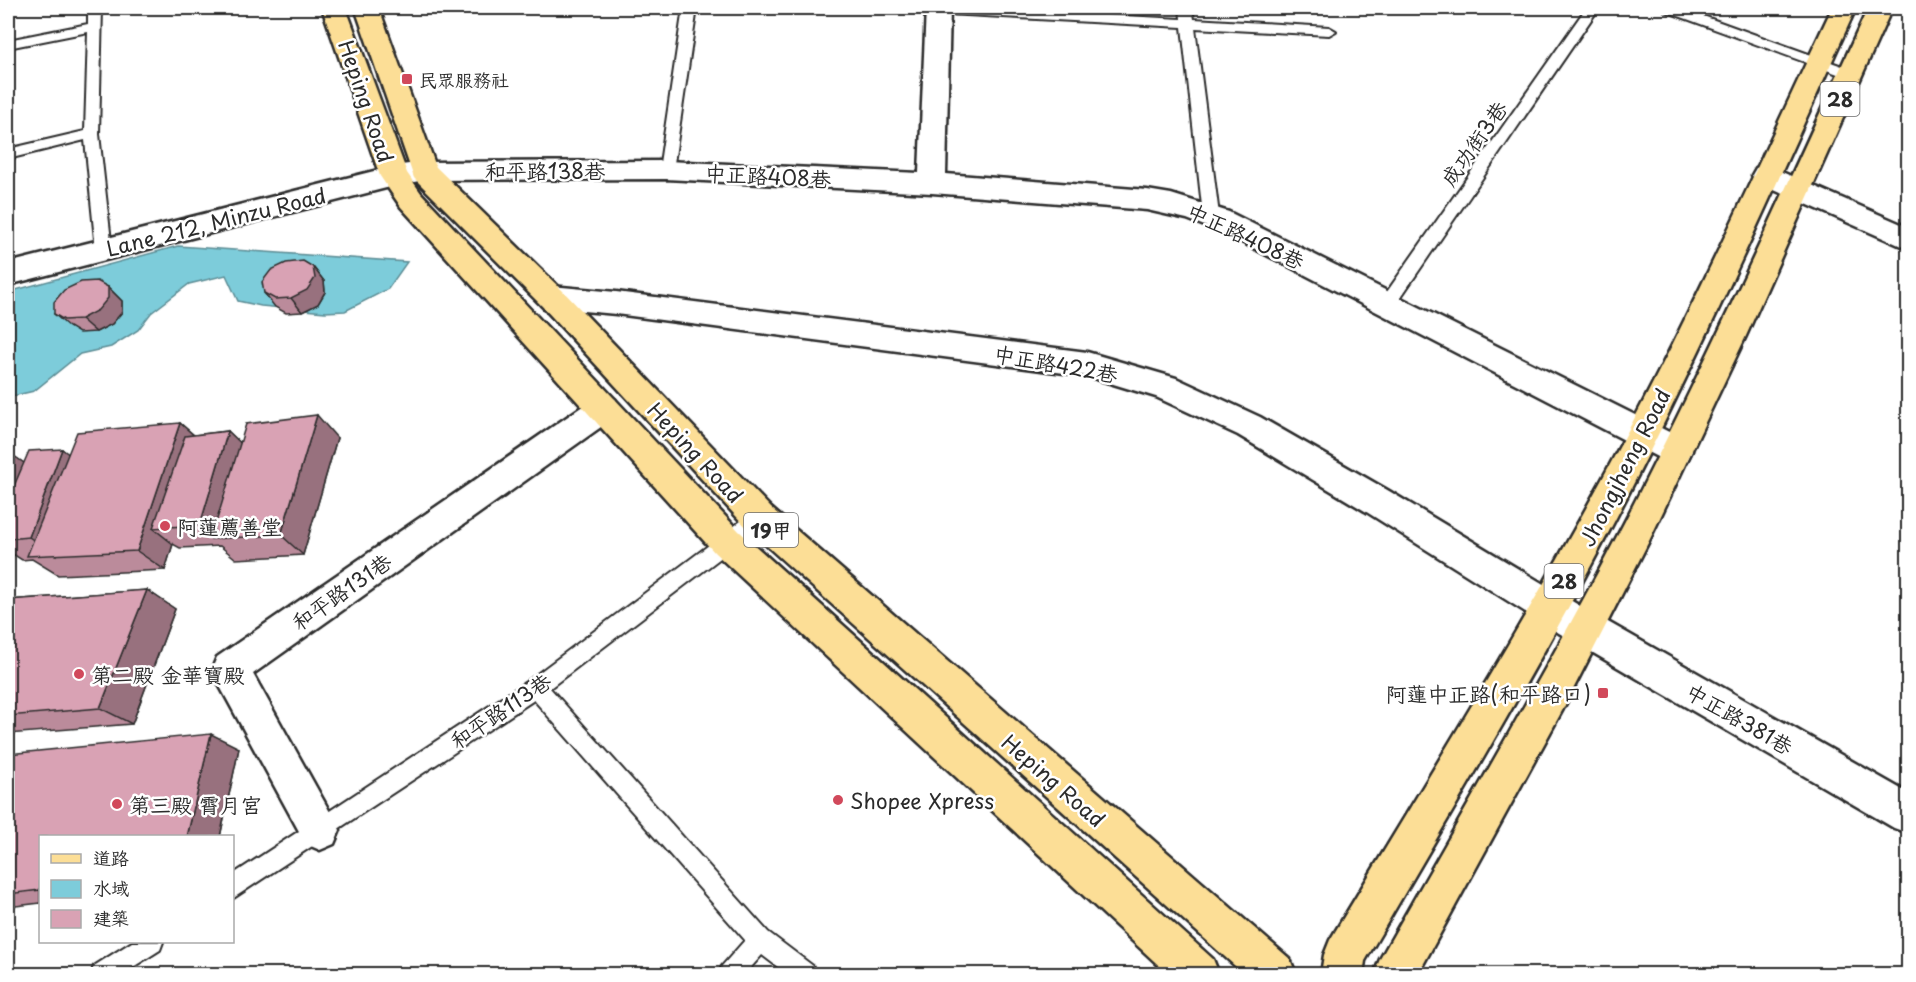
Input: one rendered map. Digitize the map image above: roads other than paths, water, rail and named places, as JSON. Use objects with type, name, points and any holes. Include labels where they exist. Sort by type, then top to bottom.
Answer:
[{"type":"main road","name":"Heping Road","points":[[334,8],[409,173],[551,297],[759,518],[1275,975]]},
{"type":"main road","name":"Heping Road","points":[[367,8],[409,173],[411,200],[727,542],[1198,975]]},
{"type":"main road","name":"Jhongjheng Road","points":[[1395,975],[1569,619],[1642,434],[1844,8]]},
{"type":"main road","name":"Jhongjheng Road","points":[[1342,975],[1345,955],[1569,619],[1676,451],[1800,190],[1880,8]]},
{"type":"street","points":[[932,183],[938,8]]},
{"type":"street","name":"和平路138巷","points":[[409,173],[666,170]]},
{"type":"street","name":"中正路408巷","points":[[666,170],[932,183],[1175,203],[1211,215],[1676,451]]},
{"type":"street","name":"Lane 212, Minzu Road","points":[[8,274],[409,173]]},
{"type":"street","points":[[1766,175],[1908,239]]},
{"type":"street","name":"中正路422巷","points":[[551,297],[616,303],[1087,364],[1165,387],[1259,432],[1377,501],[1569,619]]},
{"type":"street","name":"和平路131巷","points":[[320,830],[230,669],[604,408]]},
{"type":"street","name":"中正路381巷","points":[[1569,619],[1908,814]]},
{"type":"lane","points":[[95,8],[92,134],[104,250]]},
{"type":"lane","points":[[666,170],[690,8]]},
{"type":"lane","points":[[911,8],[1187,15],[1329,31]]},
{"type":"lane","name":"成功街3巷","points":[[1388,303],[1592,8]]},
{"type":"lane","points":[[1670,8],[1851,74]]},
{"type":"lane","points":[[1187,15],[1211,215]]},
{"type":"lane","points":[[8,44],[94,27]]},
{"type":"lane","points":[[8,154],[92,134]]},
{"type":"lane","name":"和平路113巷","points":[[234,887],[536,687],[759,518]]},
{"type":"lane","points":[[536,687],[760,940],[805,975]]},
{"type":"lane","points":[[730,975],[760,940]]},
{"type":"lane","points":[[102,975],[150,943]]},
{"type":"water","points":[[178,246],[407,262],[388,289],[345,311],[325,312],[261,306],[238,301],[226,275],[189,284],[151,313],[138,330],[111,347],[80,354],[34,391],[8,397],[8,292]]},
{"type":"place","name":"民眾服務社","points":[[407,79]]},
{"type":"place","name":"阿蓮薦善堂","points":[[165,526]]},
{"type":"place","name":"第二殿 金華寶殿","points":[[79,674]]},
{"type":"place","name":"阿蓮中正路(和平路口)","points":[[1603,693]]},
{"type":"place","name":"Shopee Xpress","points":[[838,800]]},
{"type":"place","name":"第三殿 霄月宮","points":[[117,804]]}]
